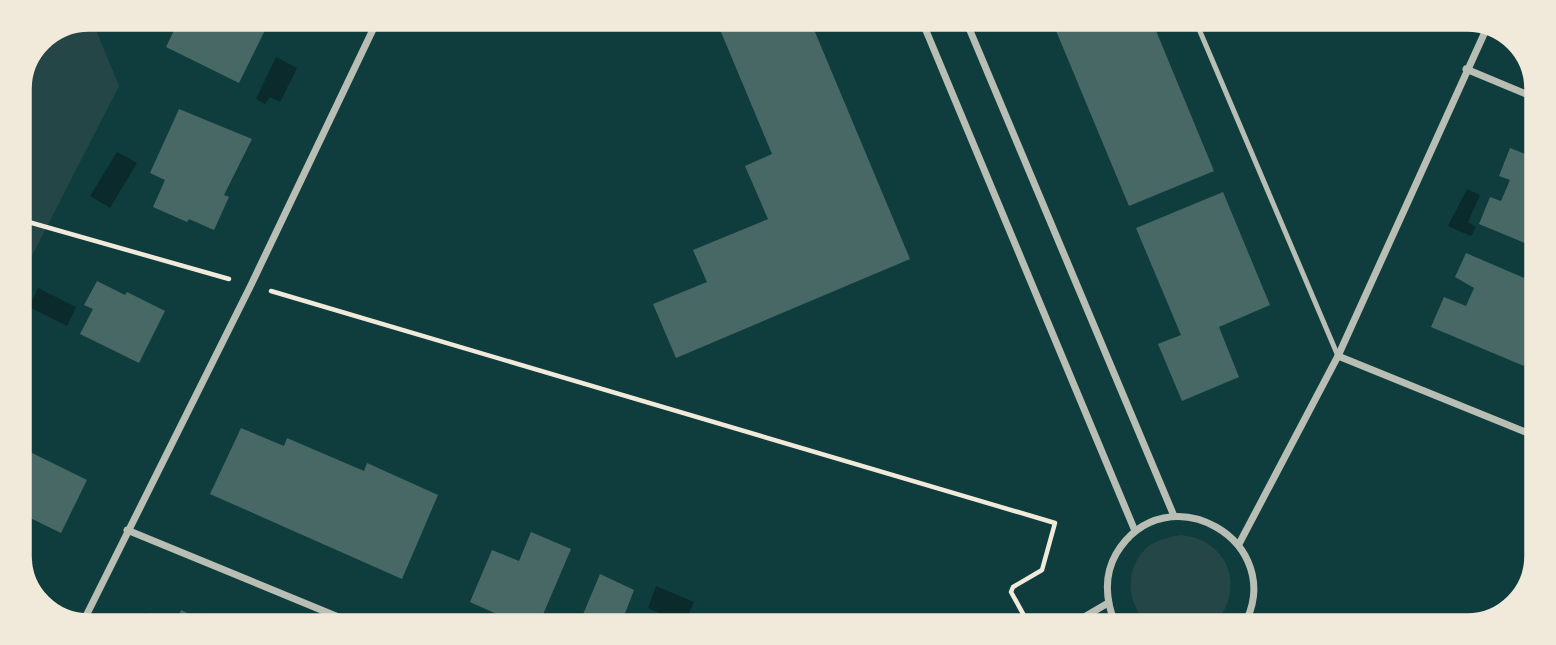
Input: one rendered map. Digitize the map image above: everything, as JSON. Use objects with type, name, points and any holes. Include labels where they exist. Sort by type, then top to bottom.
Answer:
[{"type":"street","points":[[86,615],[251,285],[373,30]]},
{"type":"street","points":[[926,30],[1135,531]]},
{"type":"street","points":[[970,30],[1174,516]]},
{"type":"street","points":[[1239,544],[1338,356],[1484,32]]},
{"type":"street","points":[[1466,69],[1526,94]]},
{"type":"street","points":[[1338,356],[1526,432]]},
{"type":"street","points":[[1112,615],[1108,603],[1107,579],[1113,560],[1123,543],[1135,531],[1153,521],[1174,516],[1198,518],[1220,528],[1239,544],[1250,564],[1254,586],[1248,615]]},
{"type":"street","points":[[127,530],[334,615]]},
{"type":"street","points":[[1088,615],[1108,603]]},
{"type":"lane","points":[[1199,30],[1338,356]]},
{"type":"path","points":[[30,222],[251,285],[1055,523],[1042,569],[1013,587],[1011,592],[1024,615]]},
{"type":"shaded area","points":[[96,30],[119,86],[30,260],[30,84],[36,62],[50,44],[59,38],[77,31]]},
{"type":"shaded area","points":[[276,57],[297,68],[280,102],[270,97],[265,104],[256,99]]},
{"type":"shaded area","points":[[117,152],[137,163],[110,208],[90,196]]},
{"type":"shaded area","points":[[1467,189],[1480,195],[1468,222],[1476,227],[1471,236],[1448,226]]},
{"type":"shaded area","points":[[38,288],[76,307],[67,326],[30,308]]},
{"type":"shaded area","points":[[1181,535],[1198,539],[1209,544],[1221,555],[1227,565],[1230,587],[1229,599],[1221,615],[1140,615],[1132,597],[1135,564],[1150,545]]},
{"type":"shaded area","points":[[656,586],[694,602],[688,615],[664,615],[648,608]]},
{"type":"building","points":[[174,30],[265,30],[239,83],[166,47]]},
{"type":"building","points":[[720,30],[814,30],[910,259],[676,358],[653,304],[707,282],[693,250],[768,219],[745,166],[772,154]]},
{"type":"building","points":[[1056,30],[1156,30],[1214,171],[1129,206]]},
{"type":"building","points":[[179,109],[252,139],[224,195],[229,197],[214,230],[153,207],[165,180],[150,173]]},
{"type":"building","points":[[1510,148],[1526,154],[1526,243],[1479,224],[1490,197],[1501,201],[1510,180],[1499,176]]},
{"type":"building","points":[[1223,192],[1270,305],[1219,327],[1239,377],[1182,401],[1158,344],[1181,335],[1136,228]]},
{"type":"building","points":[[1466,253],[1526,279],[1524,366],[1431,327],[1444,297],[1466,306],[1474,288],[1455,277]]},
{"type":"building","points":[[97,281],[165,311],[139,363],[80,334],[93,309],[84,305]]},
{"type":"building","points":[[241,428],[284,446],[287,438],[364,471],[367,463],[438,495],[402,579],[210,494]]},
{"type":"building","points":[[30,452],[87,480],[61,533],[30,518]]},
{"type":"building","points":[[531,532],[571,549],[543,615],[499,615],[470,602],[492,550],[519,561]]},
{"type":"building","points":[[600,574],[634,590],[624,615],[583,615]]},
{"type":"building","points":[[181,610],[192,615],[179,615]]}]
